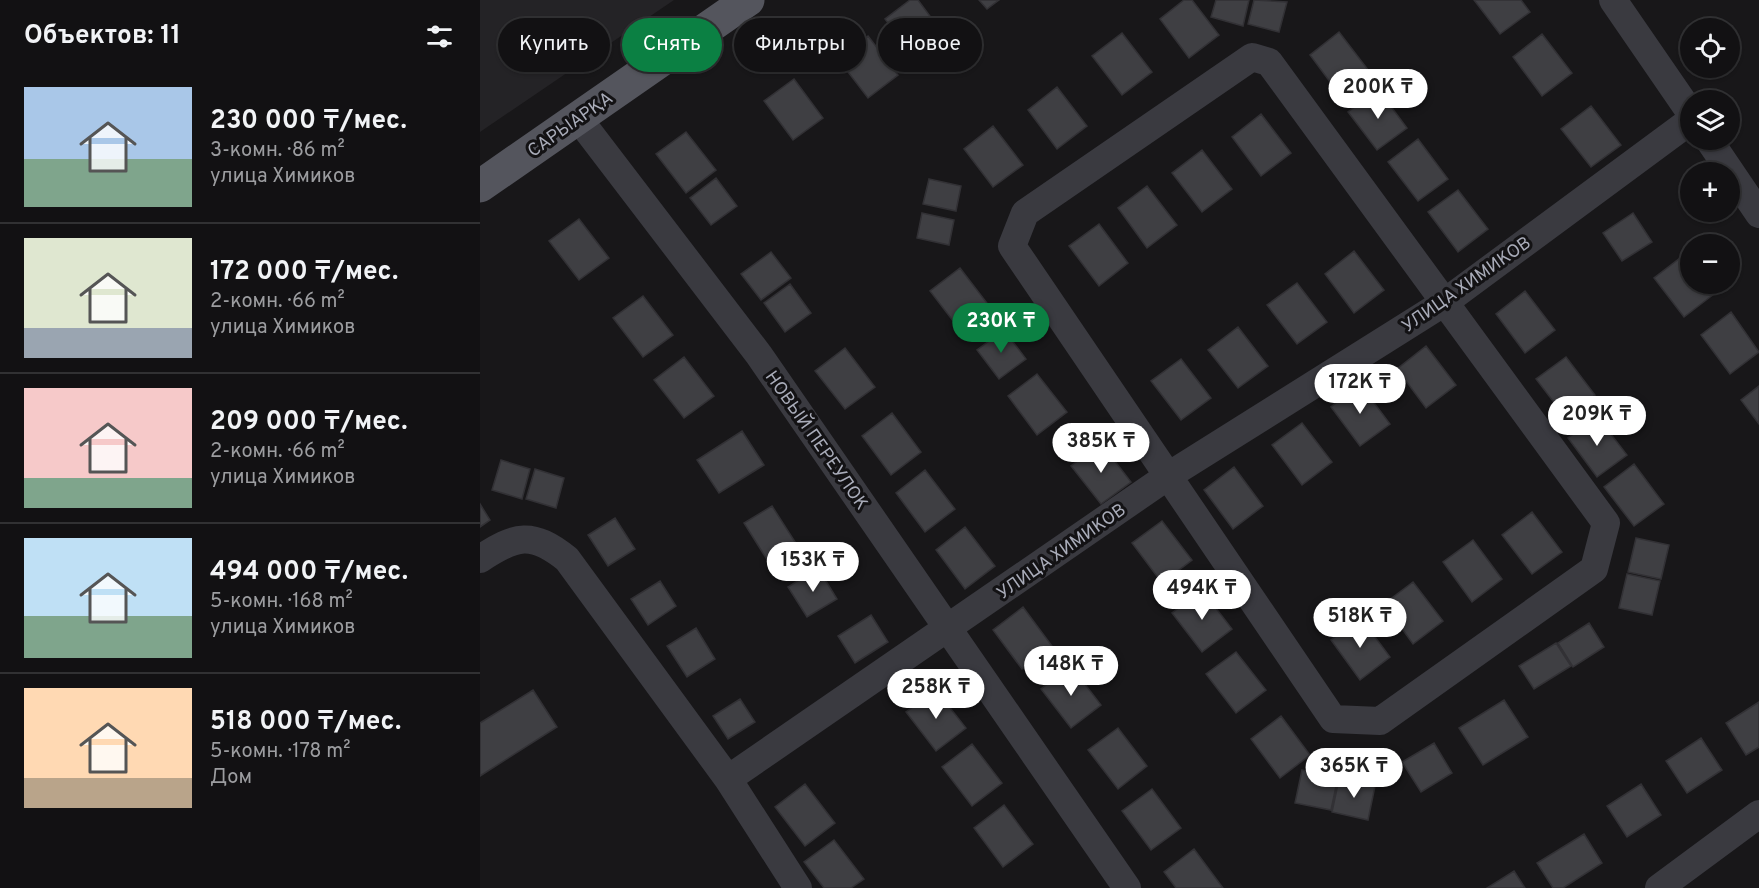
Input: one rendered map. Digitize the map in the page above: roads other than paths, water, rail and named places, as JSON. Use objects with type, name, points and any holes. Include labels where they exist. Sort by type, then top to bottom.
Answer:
[{"type":"main road","name":"САРЫАРҚА","points":[[480,186],[747,0]]},
{"type":"street","points":[[1613,0],[1680,97]]},
{"type":"street","points":[[1252,57],[1269,62],[1445,302],[1606,523],[1594,569],[1380,721],[1333,720],[1012,246],[1025,213],[1252,57]]},
{"type":"street","name":"НОВЫЙ ПЕРЕУЛОК","points":[[578,118],[759,355],[1127,888]]},
{"type":"street","name":"УЛИЦА ХИМИКОВ","points":[[729,779],[1168,476],[1445,302],[1680,128]]},
{"type":"street","points":[[1716,150],[1759,214]]},
{"type":"street","points":[[480,559],[520,539],[547,543],[567,559],[729,779],[798,888]]},
{"type":"street","points":[[1659,888],[1759,814]]}]
